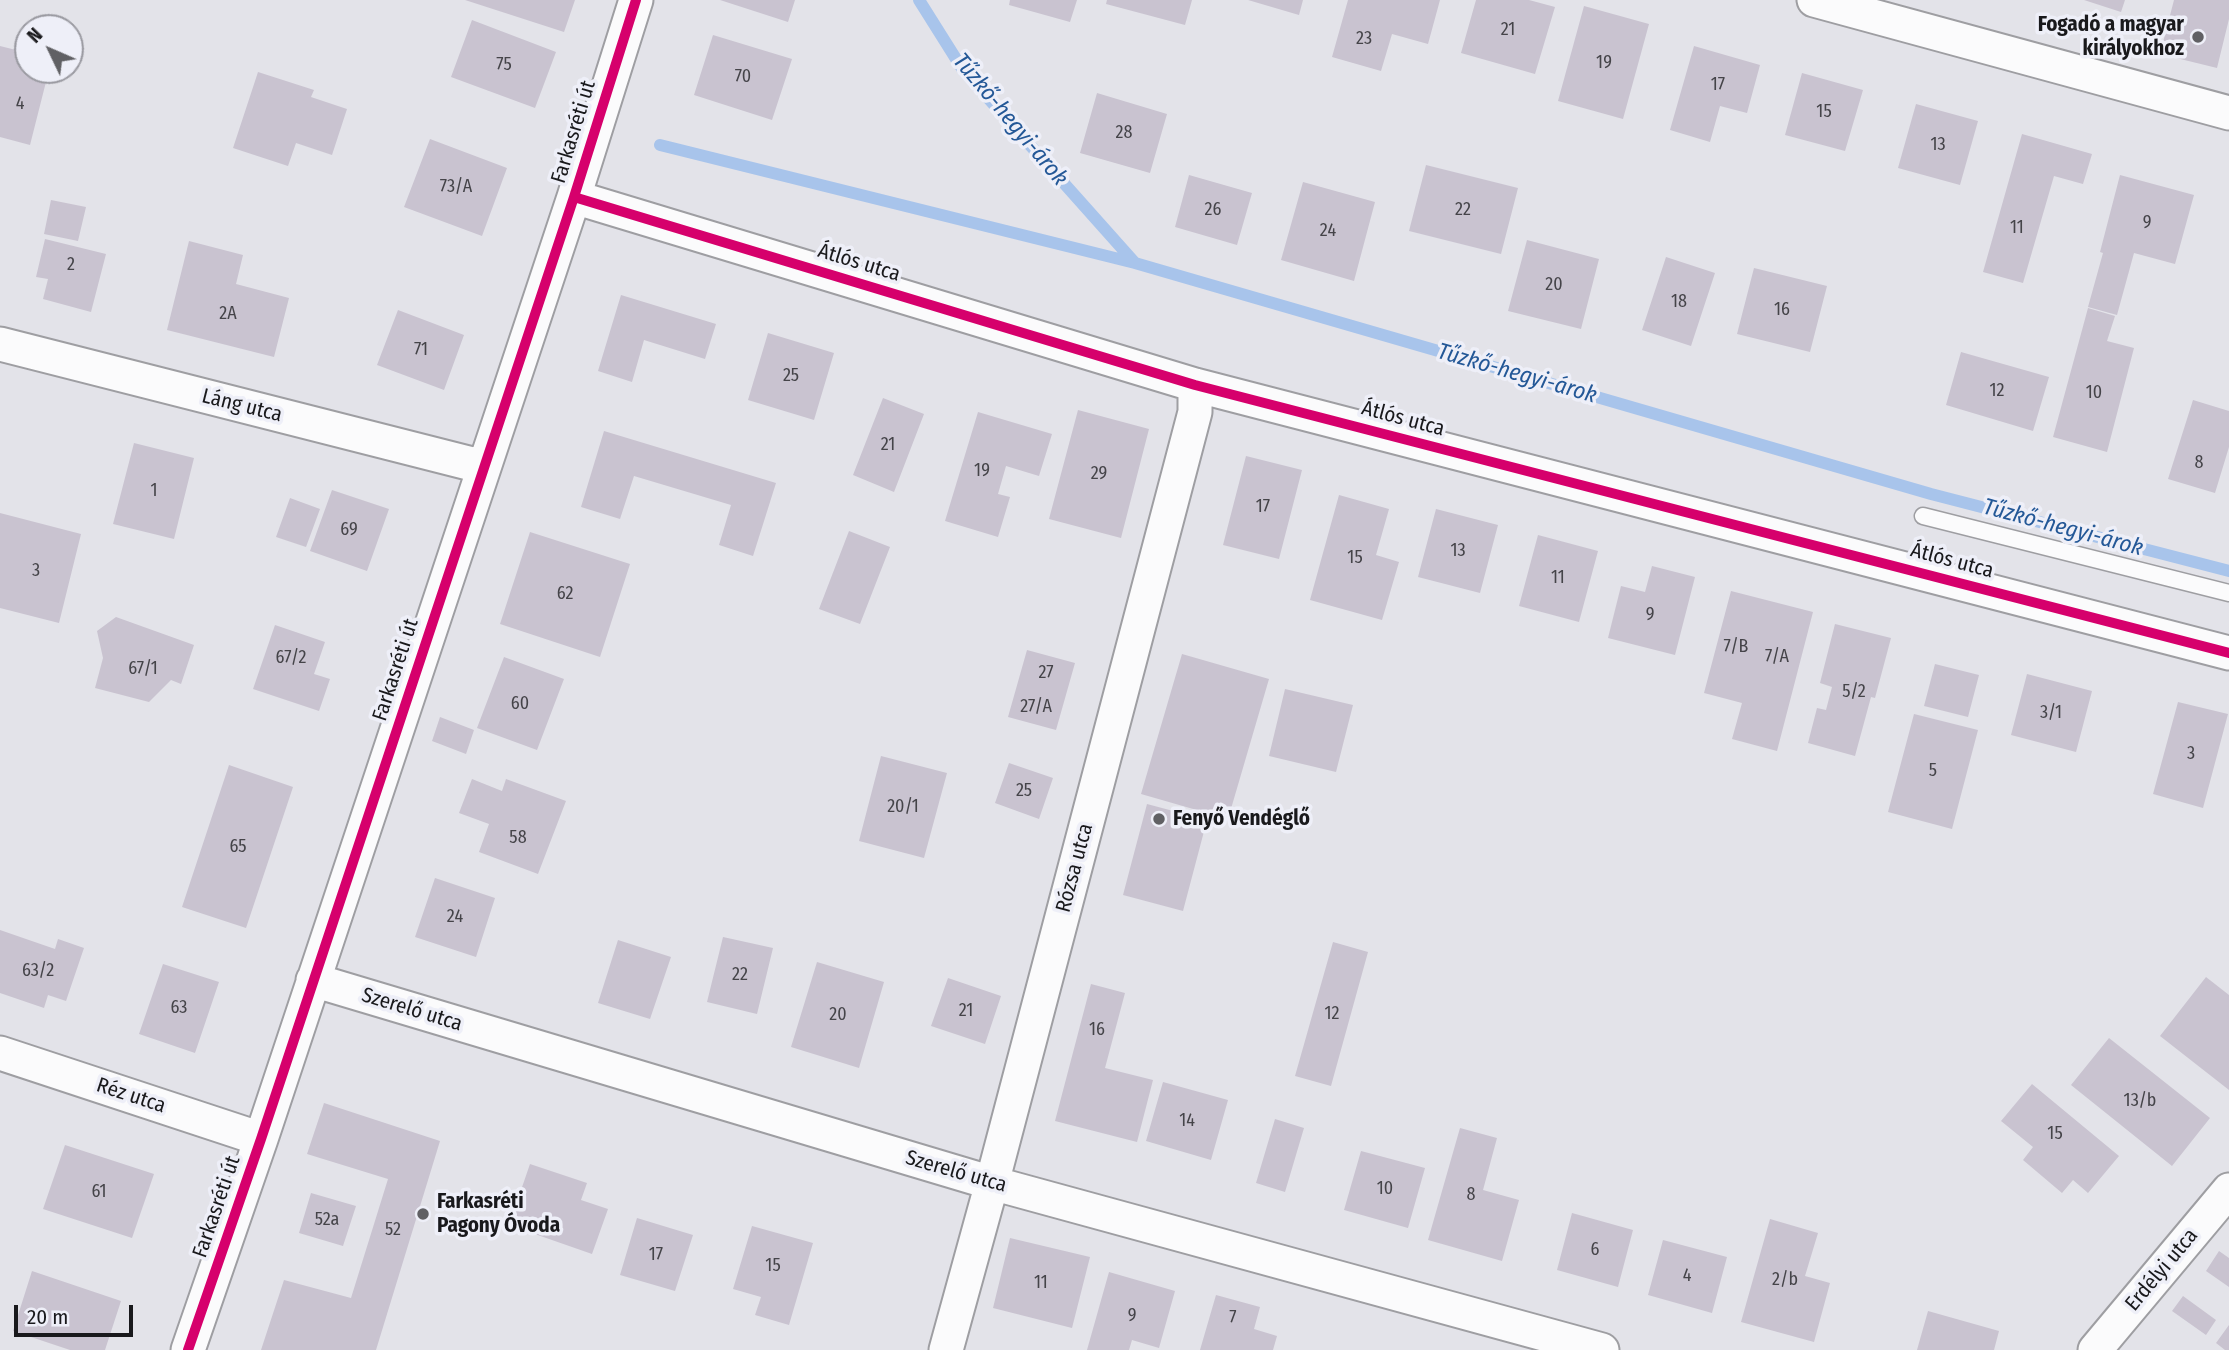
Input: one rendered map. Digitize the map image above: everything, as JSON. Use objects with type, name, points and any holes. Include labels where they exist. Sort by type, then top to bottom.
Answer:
[{"type":"street","name":"Farkasréti út","points":[[188,1350],[261,1139],[574,197],[636,0]]},
{"type":"street","points":[[1814,0],[2229,113]]},
{"type":"street","name":"Átlós utca","points":[[574,197],[1195,385],[2229,653]]},
{"type":"street","name":"Láng utca","points":[[0,344],[484,467]]},
{"type":"street","name":"Rózsa utca","points":[[946,1350],[1195,412],[1195,385]]},
{"type":"street","name":"Szerelő utca","points":[[313,981],[992,1183],[1602,1350]]},
{"type":"street","name":"Réz utca","points":[[0,1052],[261,1139]]},
{"type":"street","name":"Erdélyi utca","points":[[2095,1350],[2229,1191]]},
{"type":"lane","points":[[1923,516],[2229,593]]},
{"type":"building","points":[[465,0],[575,0],[564,32]]},
{"type":"building","points":[[720,0],[795,0],[788,22]]},
{"type":"building","points":[[1010,0],[1077,0],[1070,22],[1009,5]]},
{"type":"building","points":[[1107,0],[1192,0],[1185,25],[1106,4]]},
{"type":"building","points":[[1248,0],[1303,0],[1299,15]]},
{"type":"building","points":[[1348,0],[1440,0],[1428,44],[1392,34],[1381,71],[1332,57]]},
{"type":"building","points":[[1476,0],[1529,0],[1555,7],[1535,74],[1461,53]]},
{"type":"building","points":[[2084,0],[2125,0],[2121,12]]},
{"type":"building","points":[[2174,0],[2229,0],[2229,19],[2217,68],[2160,54]]},
{"type":"building","points":[[1584,6],[1649,24],[1623,119],[1558,101]]},
{"type":"building","points":[[472,20],[556,52],[535,108],[451,77]]},
{"type":"building","points":[[713,35],[792,59],[772,120],[694,95]]},
{"type":"building","points":[[0,46],[14,50],[14,84],[45,84],[30,145],[0,137]]},
{"type":"building","points":[[1694,46],[1760,65],[1747,113],[1720,106],[1710,142],[1670,130]]},
{"type":"building","points":[[258,72],[314,90],[311,97],[347,109],[332,155],[296,143],[288,166],[233,148]]},
{"type":"building","points":[[1802,73],[1863,90],[1845,151],[1785,135]]},
{"type":"building","points":[[1097,93],[1167,114],[1150,173],[1080,153]]},
{"type":"building","points":[[1916,104],[1978,121],[1960,185],[1898,168]]},
{"type":"building","points":[[2022,134],[2092,154],[2083,184],[2054,176],[2023,283],[1983,272]]},
{"type":"building","points":[[430,139],[507,168],[482,236],[404,207]]},
{"type":"building","points":[[1426,165],[1518,188],[1501,254],[1409,231]]},
{"type":"building","points":[[1189,175],[1252,193],[1237,245],[1175,227]]},
{"type":"building","points":[[2120,175],[2194,195],[2175,264],[2134,253],[2117,315],[2088,307]]},
{"type":"building","points":[[1303,182],[1375,202],[1354,281],[1281,260]]},
{"type":"building","points":[[51,200],[86,207],[78,241],[44,234]]},
{"type":"building","points":[[45,239],[106,254],[91,312],[43,299],[48,279],[36,277]]},
{"type":"building","points":[[1527,240],[1599,259],[1581,329],[1508,311]]},
{"type":"building","points":[[189,241],[243,255],[236,284],[289,298],[274,357],[167,330]]},
{"type":"building","points":[[1666,257],[1715,273],[1691,346],[1642,330]]},
{"type":"building","points":[[1754,268],[1827,286],[1810,352],[1737,334]]},
{"type":"building","points":[[621,295],[716,324],[705,359],[644,340],[632,382],[598,371]]},
{"type":"building","points":[[2088,308],[2115,316],[2107,341],[2134,348],[2107,452],[2053,437]]},
{"type":"building","points":[[398,310],[464,335],[444,390],[377,365]]},
{"type":"building","points":[[768,333],[834,353],[814,420],[748,400]]},
{"type":"building","points":[[1961,352],[2049,377],[2033,431],[1946,405]]},
{"type":"building","points":[[883,398],[924,414],[894,492],[853,475]]},
{"type":"building","points":[[2193,400],[2229,411],[2229,447],[2215,493],[2168,479]]},
{"type":"building","points":[[1078,410],[1149,429],[1121,538],[1049,519]]},
{"type":"building","points":[[978,412],[1052,434],[1039,476],[1006,466],[998,494],[1010,497],[998,537],[945,521]]},
{"type":"building","points":[[604,431],[776,483],[753,556],[719,545],[731,505],[634,476],[620,519],[581,507]]},
{"type":"building","points":[[134,443],[194,458],[174,539],[113,524]]},
{"type":"building","points":[[1246,456],[1302,470],[1279,559],[1223,545]]},
{"type":"building","points":[[332,490],[389,509],[367,571],[310,551]]},
{"type":"building","points":[[1339,495],[1389,509],[1376,555],[1399,562],[1382,620],[1310,600]]},
{"type":"building","points":[[290,498],[320,509],[306,547],[276,537]]},
{"type":"building","points":[[1436,509],[1498,525],[1480,593],[1418,577]]},
{"type":"building","points":[[0,513],[81,534],[59,623],[0,608]]},
{"type":"building","points":[[849,531],[890,547],[860,624],[819,609]]},
{"type":"building","points":[[530,532],[630,564],[600,657],[500,624]]},
{"type":"building","points":[[1538,535],[1598,551],[1579,622],[1519,606]]},
{"type":"building","points":[[1652,566],[1695,577],[1675,655],[1608,638],[1621,586],[1645,592]]},
{"type":"building","points":[[1731,591],[1813,612],[1777,751],[1732,739],[1742,703],[1704,693]]},
{"type":"building","points":[[116,617],[194,645],[181,684],[171,680],[149,702],[95,688],[103,658],[97,631]]},
{"type":"building","points":[[1835,624],[1891,638],[1875,698],[1871,697],[1855,756],[1808,743],[1817,708],[1826,710],[1832,687],[1820,683]]},
{"type":"building","points":[[275,625],[325,642],[314,674],[330,679],[319,711],[253,689]]},
{"type":"building","points":[[1027,650],[1075,663],[1056,730],[1008,717]]},
{"type":"building","points":[[1182,654],[1269,679],[1228,819],[1141,794]]},
{"type":"building","points":[[504,657],[564,679],[537,750],[477,728]]},
{"type":"building","points":[[1935,664],[1979,675],[1968,717],[1924,706]]},
{"type":"building","points":[[2027,674],[2092,691],[2076,752],[2011,735]]},
{"type":"building","points":[[1285,689],[1353,705],[1336,772],[1269,756]]},
{"type":"building","points":[[2178,702],[2228,714],[2203,808],[2153,794]]},
{"type":"building","points":[[1914,714],[1978,730],[1952,829],[1888,812]]},
{"type":"building","points":[[440,717],[474,730],[466,754],[432,741]]},
{"type":"building","points":[[881,756],[947,773],[924,858],[859,841]]},
{"type":"building","points":[[1009,763],[1053,778],[1039,819],[995,803]]},
{"type":"building","points":[[229,765],[293,787],[246,928],[182,907]]},
{"type":"building","points":[[472,779],[502,791],[506,779],[566,801],[538,874],[479,852],[489,824],[459,813]]},
{"type":"building","points":[[1147,804],[1207,820],[1183,911],[1123,895]]},
{"type":"building","points":[[435,878],[495,898],[476,957],[415,937]]},
{"type":"building","points":[[0,930],[55,949],[58,939],[84,948],[66,1001],[48,995],[44,1008],[0,993]]},
{"type":"building","points":[[723,937],[773,948],[757,1014],[707,1002]]},
{"type":"building","points":[[618,940],[671,957],[650,1019],[598,1003]]},
{"type":"building","points":[[1333,942],[1368,952],[1331,1086],[1295,1076]]},
{"type":"building","points":[[817,962],[884,982],[859,1068],[791,1047]]},
{"type":"building","points":[[163,964],[219,982],[195,1053],[139,1034]]},
{"type":"building","points":[[2206,977],[2229,995],[2229,1090],[2160,1036]]},
{"type":"building","points":[[948,978],[1001,996],[985,1044],[931,1026]]},
{"type":"building","points":[[1091,984],[1125,993],[1105,1068],[1153,1080],[1137,1142],[1055,1121]]},
{"type":"building","points":[[2109,1038],[2210,1118],[2172,1166],[2071,1085]]},
{"type":"building","points":[[1163,1082],[1228,1100],[1211,1160],[1146,1141]]},
{"type":"building","points":[[2032,1084],[2119,1156],[2088,1193],[2073,1180],[2062,1193],[2023,1160],[2033,1147],[2001,1121]]},
{"type":"building","points":[[324,1103],[440,1141],[376,1350],[261,1350],[284,1280],[351,1298],[388,1179],[307,1154]]},
{"type":"building","points":[[1275,1119],[1304,1128],[1285,1192],[1256,1183]]},
{"type":"building","points":[[1460,1128],[1497,1138],[1483,1190],[1519,1200],[1502,1261],[1428,1240]]},
{"type":"building","points":[[65,1145],[154,1174],[132,1238],[43,1209]]},
{"type":"building","points":[[1361,1151],[1425,1168],[1408,1228],[1344,1210]]},
{"type":"building","points":[[530,1164],[587,1183],[581,1200],[608,1209],[592,1254],[509,1225]]},
{"type":"building","points":[[311,1193],[356,1206],[343,1246],[299,1233]]},
{"type":"building","points":[[1572,1213],[1633,1230],[1618,1287],[1557,1270]]},
{"type":"building","points":[[637,1218],[693,1235],[675,1291],[620,1275]]},
{"type":"building","points":[[1770,1219],[1818,1233],[1805,1276],[1830,1283],[1814,1342],[1741,1322]]},
{"type":"building","points":[[752,1226],[813,1243],[789,1325],[755,1315],[761,1297],[733,1289]]},
{"type":"building","points":[[1010,1238],[1090,1257],[1072,1328],[993,1308]]},
{"type":"building","points":[[1663,1240],[1727,1257],[1712,1313],[1648,1295]]},
{"type":"building","points":[[2219,1251],[2229,1258],[2229,1287],[2206,1271]]},
{"type":"building","points":[[32,1271],[121,1301],[105,1350],[70,1350],[13,1331]]},
{"type":"building","points":[[1109,1272],[1175,1291],[1159,1348],[1132,1340],[1129,1350],[1087,1350]]},
{"type":"building","points":[[1216,1295],[1260,1307],[1254,1329],[1277,1336],[1273,1350],[1200,1350]]},
{"type":"building","points":[[2183,1296],[2216,1320],[2206,1335],[2172,1311]]},
{"type":"building","points":[[1928,1311],[1999,1331],[1994,1350],[1917,1350]]},
{"type":"building","points":[[2229,1325],[2229,1350],[2225,1350],[2216,1343]]},
{"type":"waterway","name":"Tűzkő-hegyi-árok","points":[[919,0],[963,70],[1135,263],[1931,494],[2229,571]]},
{"type":"waterway","points":[[660,145],[1135,263]]},
{"type":"cycle path","points":[[188,1350],[261,1139],[574,197],[636,0]]},
{"type":"cycle path","points":[[574,197],[1195,385],[2229,653]]},
{"type":"place","name":"Fogadó a magyar királyokhoz","points":[[2198,37]]},
{"type":"place","name":"Fenyő Vendéglő","points":[[1159,819]]},
{"type":"place","name":"Farkasréti Pagony Óvoda","points":[[423,1214]]}]
